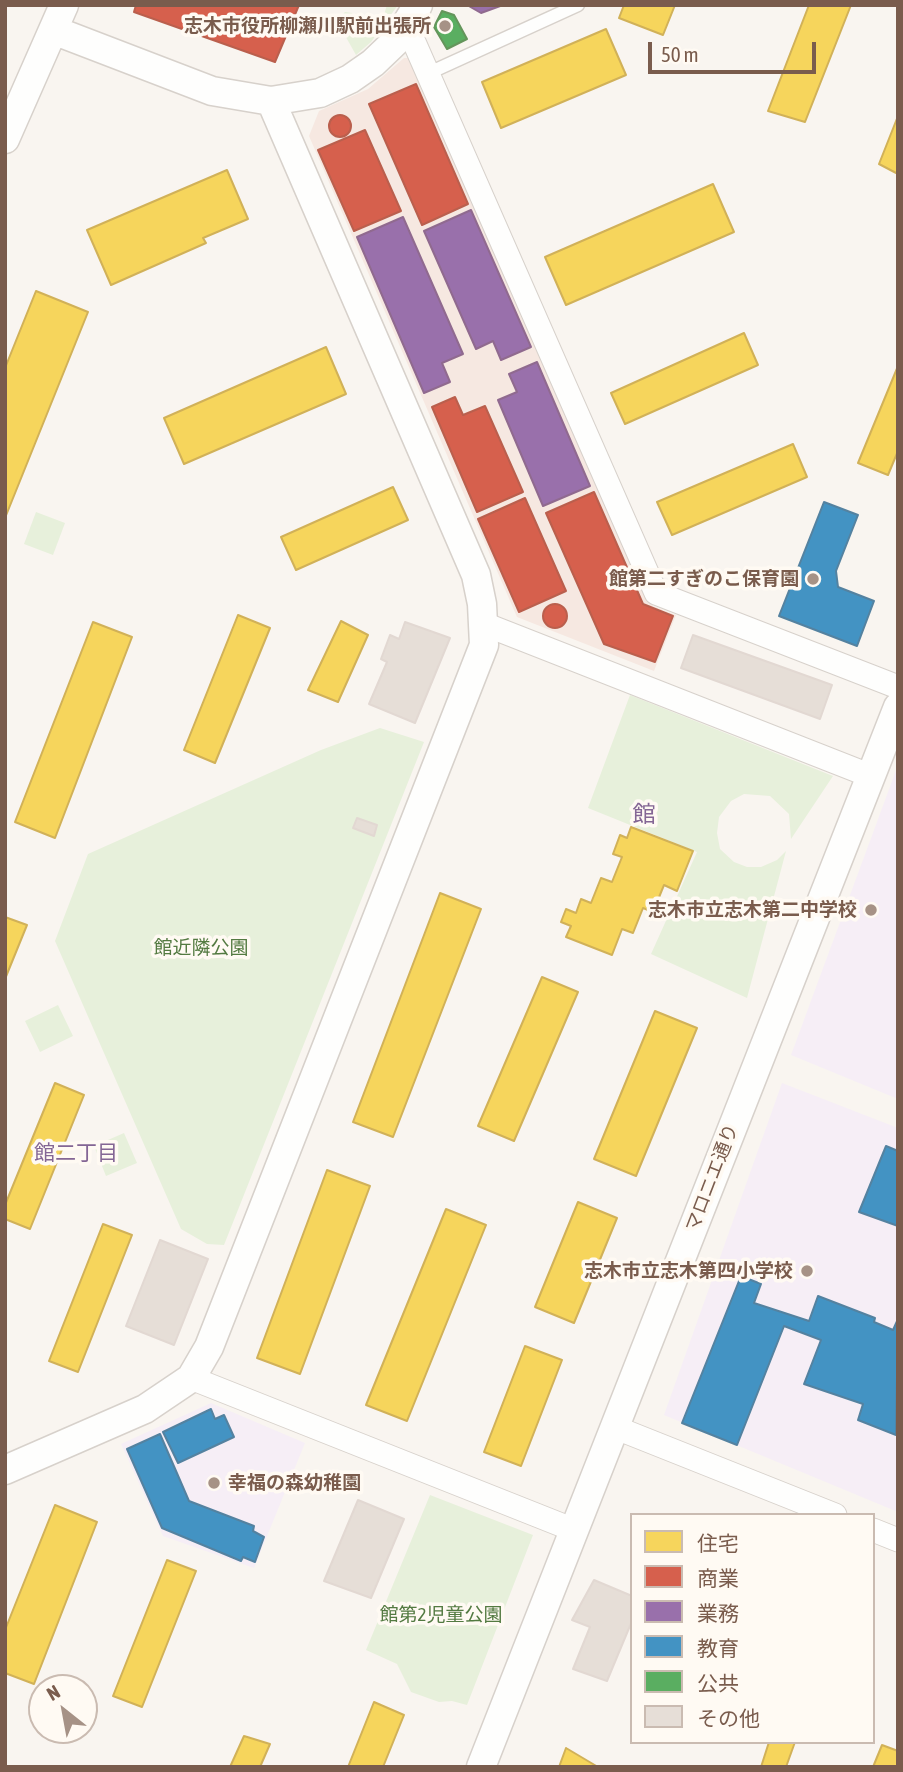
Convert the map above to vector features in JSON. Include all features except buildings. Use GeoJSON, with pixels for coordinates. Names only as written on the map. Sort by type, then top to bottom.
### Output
{"type":"FeatureCollection","features":[{"type":"Feature","properties":{"kind":"street"},"geometry":{"type":"LineString","coordinates":[[413,16],[429,73],[656,593],[898,687]]}},
{"type":"Feature","properties":{"kind":"street"},"geometry":{"type":"LineString","coordinates":[[5,139],[58,18],[212,91],[271,101],[320,93],[350,79],[384,54],[413,16]]}},
{"type":"Feature","properties":{"kind":"street"},"geometry":{"type":"LineString","coordinates":[[5,1470],[145,1409],[191,1378],[209,1347],[481,654],[484,624],[476,575],[271,101]]}},
{"type":"Feature","properties":{"kind":"street"},"geometry":{"type":"LineString","coordinates":[[484,624],[871,776]]}},
{"type":"Feature","properties":{"kind":"street","name":"マロニエ通り"},"geometry":{"type":"LineString","coordinates":[[481,1767],[898,708]]}},
{"type":"Feature","properties":{"kind":"street"},"geometry":{"type":"LineString","coordinates":[[191,1378],[574,1530]]}},
{"type":"Feature","properties":{"kind":"street"},"geometry":{"type":"LineString","coordinates":[[614,1427],[830,1513]]}},
{"type":"Feature","properties":{"kind":"street"},"geometry":{"type":"LineString","coordinates":[[875,1531],[898,1539]]}},
{"type":"Feature","properties":{"kind":"lane"},"geometry":{"type":"LineString","coordinates":[[429,73],[578,5]]}},
{"type":"Feature","properties":{"kind":"shaded area"},"geometry":{"type":"Polygon","coordinates":[[[404,58],[415,58],[653,606],[676,615],[654,671],[517,617],[309,136],[319,111],[368,89],[404,58]]]}},
{"type":"Feature","properties":{"kind":"shaded area","name":"志木市立志木第二中学校"},"geometry":{"type":"Polygon","coordinates":[[[898,765],[898,1099],[791,1055],[898,765]]]}},
{"type":"Feature","properties":{"kind":"shaded area","name":"志木市立志木第四小学校"},"geometry":{"type":"Polygon","coordinates":[[[782,1083],[898,1128],[898,1512],[664,1415],[782,1083]]]}},
{"type":"Feature","properties":{"kind":"shaded area","name":"幸福の森幼稚園"},"geometry":{"type":"Polygon","coordinates":[[[211,1403],[305,1443],[254,1568],[163,1536],[121,1444],[211,1403]]]}},
{"type":"Feature","properties":{"kind":"green space"},"geometry":{"type":"Polygon","coordinates":[[[387,5],[398,5],[371,42],[356,55],[338,23],[339,18],[345,12],[352,13],[361,25],[370,27],[382,21],[387,5]]]}},
{"type":"Feature","properties":{"kind":"green space"},"geometry":{"type":"Polygon","coordinates":[[[36,512],[65,523],[53,555],[24,544],[36,512]]]}},
{"type":"Feature","properties":{"kind":"green space"},"geometry":{"type":"Polygon","coordinates":[[[630,695],[833,776],[791,839],[789,814],[770,796],[744,794],[731,801],[719,817],[717,833],[720,849],[734,862],[747,867],[761,867],[777,860],[786,851],[747,998],[651,954],[697,852],[588,808],[630,695]]]}},
{"type":"Feature","properties":{"kind":"green space","name":"館近隣公園"},"geometry":{"type":"Polygon","coordinates":[[[380,728],[424,742],[224,1245],[207,1244],[181,1229],[55,941],[88,854],[321,750],[380,728]]]}},
{"type":"Feature","properties":{"kind":"green space"},"geometry":{"type":"Polygon","coordinates":[[[58,1005],[73,1036],[40,1052],[25,1021],[58,1005]]]}},
{"type":"Feature","properties":{"kind":"green space"},"geometry":{"type":"Polygon","coordinates":[[[124,1133],[137,1163],[106,1176],[94,1146],[124,1133]]]}},
{"type":"Feature","properties":{"kind":"green space","name":"館第2児童公園"},"geometry":{"type":"Polygon","coordinates":[[[430,1495],[533,1535],[467,1705],[452,1701],[439,1702],[411,1692],[397,1664],[366,1650],[430,1495]]]}},
{"type":"Feature","properties":{"kind":"place","name":"志木市役所柳瀬川駅前出張所"},"geometry":{"type":"Point","coordinates":[445,26]}},
{"type":"Feature","properties":{"kind":"place","name":"館第二すぎのこ保育園"},"geometry":{"type":"Point","coordinates":[813,579]}},
{"type":"Feature","properties":{"kind":"place","name":"志木市立志木第二中学校"},"geometry":{"type":"Point","coordinates":[871,910]}},
{"type":"Feature","properties":{"kind":"place","name":"志木市立志木第四小学校"},"geometry":{"type":"Point","coordinates":[807,1271]}},
{"type":"Feature","properties":{"kind":"place","name":"幸福の森幼稚園"},"geometry":{"type":"Point","coordinates":[214,1483]}},
{"type":"Feature","properties":{"kind":"district","name":"館"},"geometry":{"type":"Point","coordinates":[644,815]}},
{"type":"Feature","properties":{"kind":"district","name":"館二丁目"},"geometry":{"type":"Point","coordinates":[76,1153]}}]}
